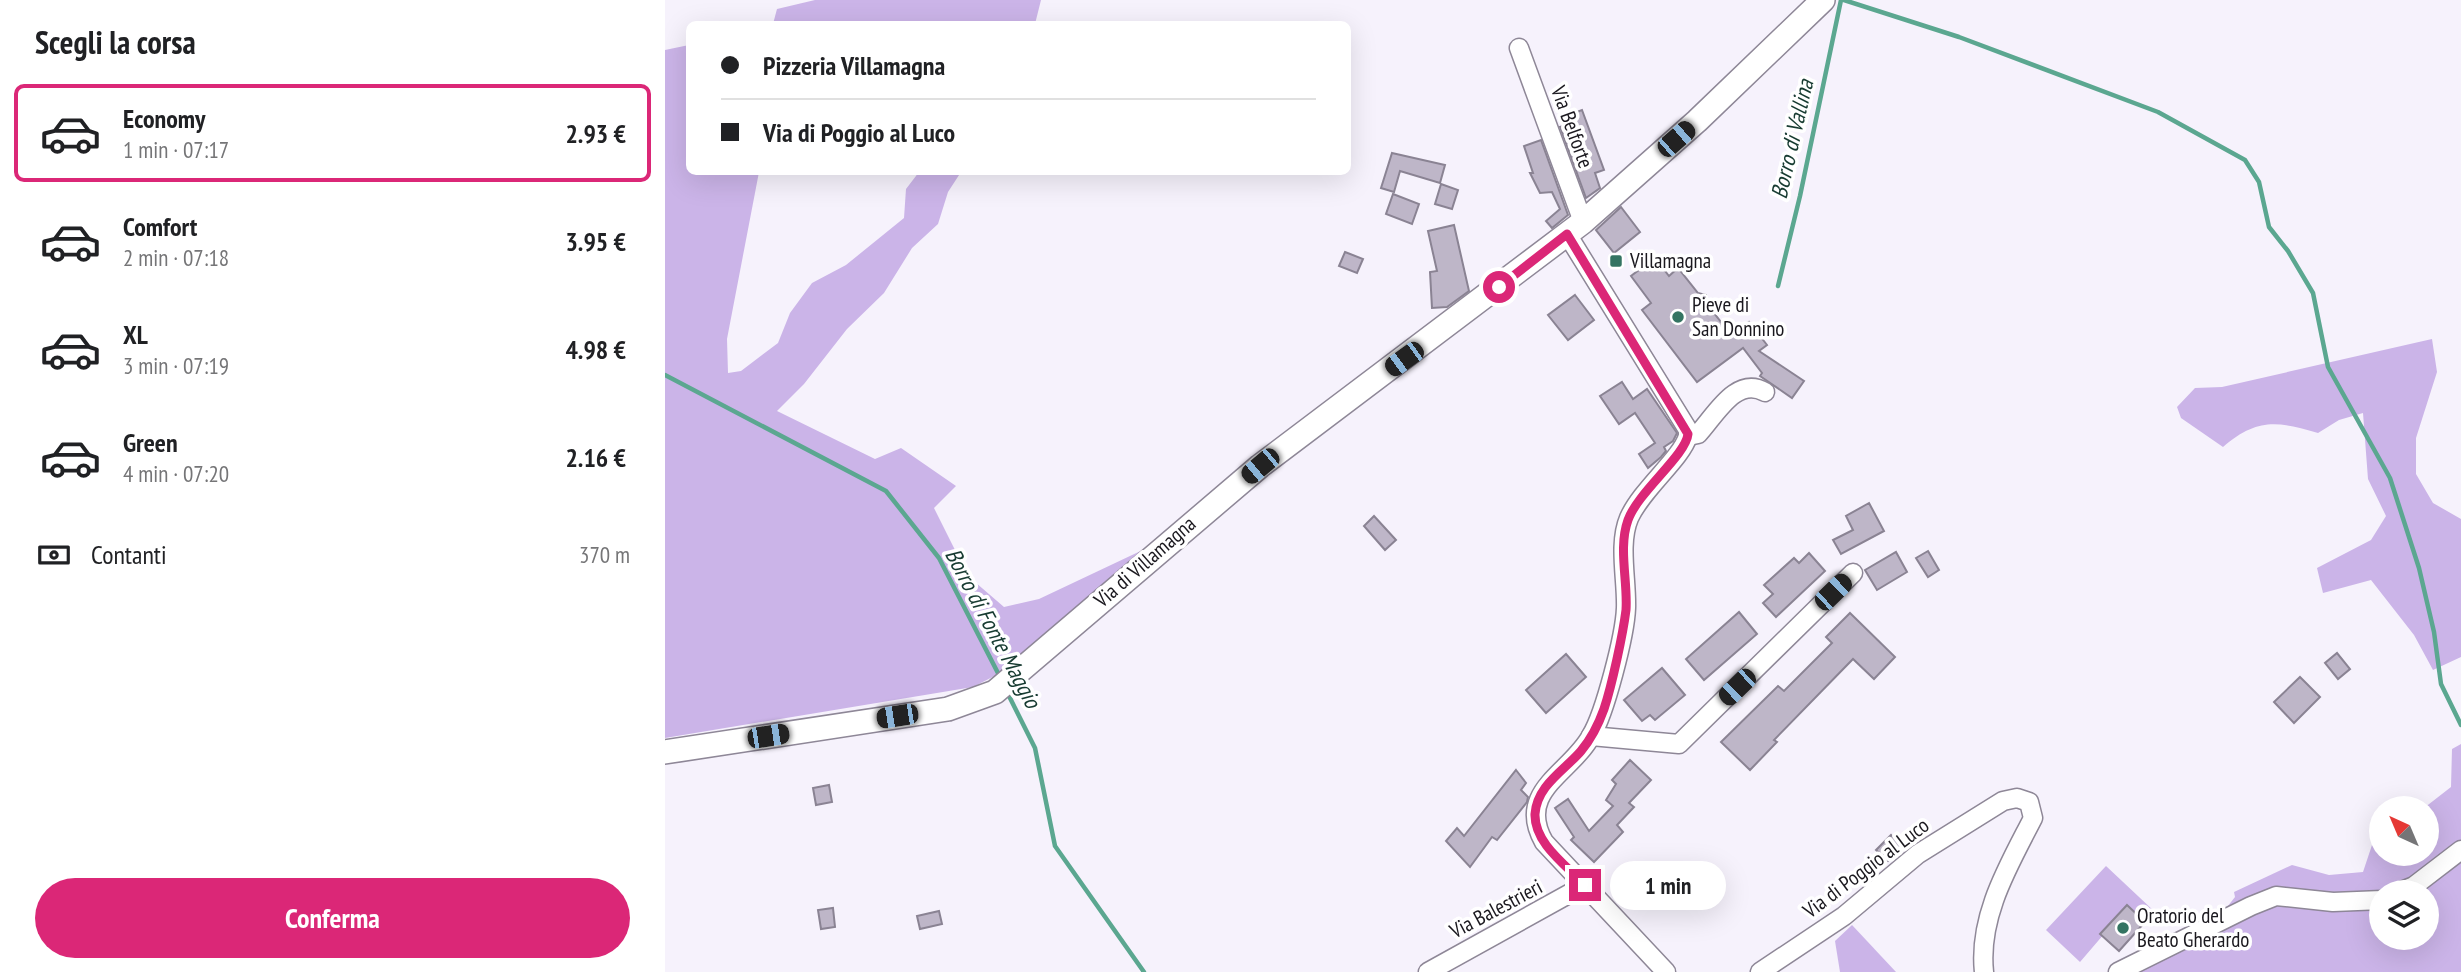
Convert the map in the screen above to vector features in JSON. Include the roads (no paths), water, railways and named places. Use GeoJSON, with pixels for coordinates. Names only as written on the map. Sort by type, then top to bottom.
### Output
{"type":"FeatureCollection","features":[{"type":"Feature","properties":{"kind":"street","name":"Via di Villamagna"},"geometry":{"type":"LineString","coordinates":[[665,752],[948,709],[1003,687],[1137,569],[1260,466],[1575,228],[1697,121],[1823,0]]}},
{"type":"Feature","properties":{"kind":"street","name":"Via Belforte"},"geometry":{"type":"LineString","coordinates":[[1519,48],[1575,228],[1688,430],[1688,436]]}},
{"type":"Feature","properties":{"kind":"street"},"geometry":{"type":"LineString","coordinates":[[1666,972],[1543,842],[1536,828],[1535,812],[1540,795],[1558,771],[1581,752],[1604,708],[1626,611],[1624,541],[1628,519],[1645,491],[1688,436],[1698,434],[1736,391],[1751,387],[1765,392]]}},
{"type":"Feature","properties":{"kind":"street"},"geometry":{"type":"LineString","coordinates":[[1591,736],[1679,744],[1853,573]]}},
{"type":"Feature","properties":{"kind":"street","name":"Via di Poggio al Luco"},"geometry":{"type":"LineString","coordinates":[[1760,972],[1844,916],[1918,854],[2003,801],[2017,798],[2029,802],[2033,818],[1999,884],[1986,933],[1984,972]]}},
{"type":"Feature","properties":{"kind":"street"},"geometry":{"type":"LineString","coordinates":[[2422,880],[2461,850]]}},
{"type":"Feature","properties":{"kind":"street","name":"Via Balestrieri"},"geometry":{"type":"LineString","coordinates":[[1428,972],[1585,885]]}},
{"type":"Feature","properties":{"kind":"street"},"geometry":{"type":"LineString","coordinates":[[2118,972],[2276,896],[2333,902],[2369,901]]}},
{"type":"Feature","properties":{"kind":"waterway","name":"Borro di Vallina"},"geometry":{"type":"LineString","coordinates":[[1778,286],[1800,196],[1841,0]]}},
{"type":"Feature","properties":{"kind":"waterway"},"geometry":{"type":"LineString","coordinates":[[1844,0],[1959,37],[2158,112],[2245,160],[2259,182],[2269,227],[2288,251],[2313,293],[2328,367],[2390,478],[2419,568],[2434,632],[2441,684],[2461,725]]}},
{"type":"Feature","properties":{"kind":"waterway","name":"Borro di Fonte Maggio"},"geometry":{"type":"LineString","coordinates":[[665,375],[886,491],[939,558],[1000,677]]}},
{"type":"Feature","properties":{"kind":"waterway","name":"Borro di Fonte Maggio"},"geometry":{"type":"LineString","coordinates":[[1007,692],[1035,748],[1055,846],[1144,972]]}},
{"type":"Feature","properties":{"kind":"place","name":"Villamagna"},"geometry":{"type":"Point","coordinates":[1616,261]}},
{"type":"Feature","properties":{"kind":"place","name":"Pieve di San Donnino"},"geometry":{"type":"Point","coordinates":[1678,317]}},
{"type":"Feature","properties":{"kind":"place","name":"Oratorio del Beato Gherardo"},"geometry":{"type":"Point","coordinates":[2123,928]}}]}
